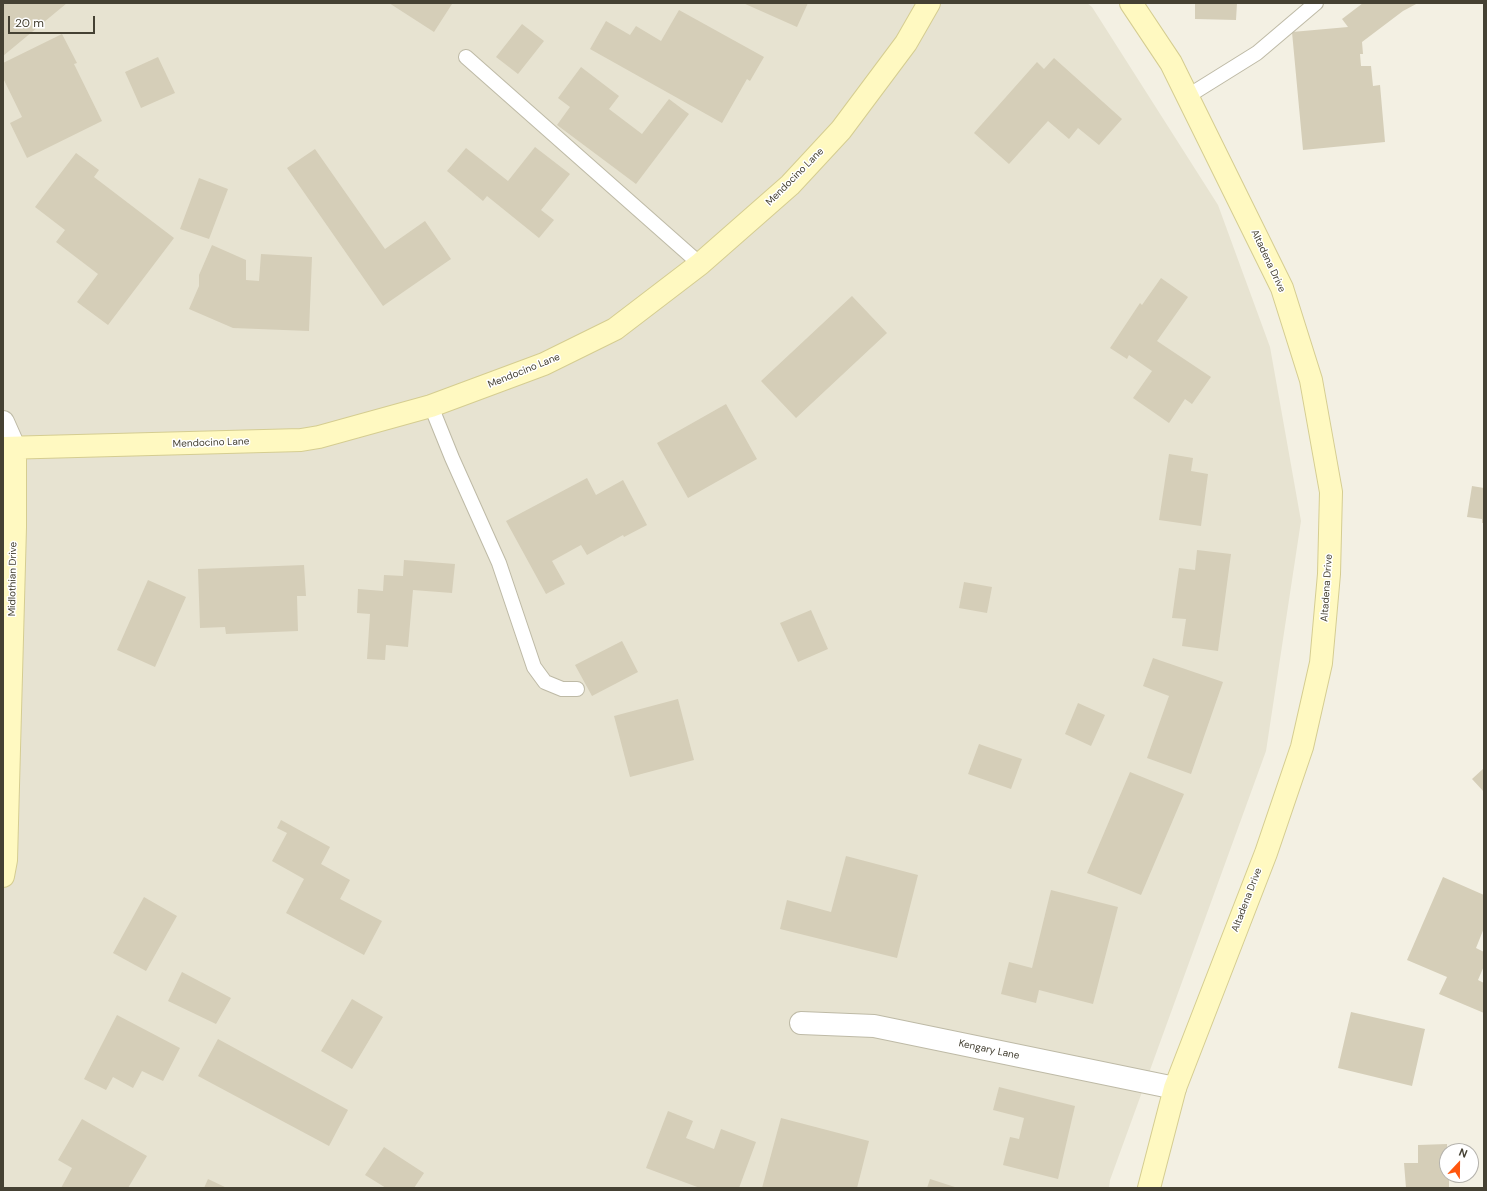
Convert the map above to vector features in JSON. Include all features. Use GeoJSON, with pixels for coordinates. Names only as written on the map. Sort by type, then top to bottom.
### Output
{"type":"FeatureCollection","features":[{"type":"Feature","properties":{"kind":"street","name":"Mendocino Lane"},"geometry":{"type":"LineString","coordinates":[[9,448],[301,440],[319,437],[431,406],[544,364],[616,329],[700,264],[790,185],[840,130],[906,43],[929,3]]}},
{"type":"Feature","properties":{"kind":"street","name":"Altadena Drive"},"geometry":{"type":"LineString","coordinates":[[1130,3],[1171,63],[1282,288],[1311,380],[1330,492],[1330,574],[1321,663],[1302,747],[1266,853],[1175,1088],[1149,1188]]}},
{"type":"Feature","properties":{"kind":"street"},"geometry":{"type":"LineString","coordinates":[[3,422],[9,448]]}},
{"type":"Feature","properties":{"kind":"street","name":"Midlothian Drive"},"geometry":{"type":"LineString","coordinates":[[3,876],[6,860],[15,527],[9,448]]}},
{"type":"Feature","properties":{"kind":"street","name":"Kengary Lane"},"geometry":{"type":"LineString","coordinates":[[800,1023],[874,1026],[1175,1088]]}},
{"type":"Feature","properties":{"kind":"lane"},"geometry":{"type":"LineString","coordinates":[[1188,96],[1257,53],[1316,3]]}},
{"type":"Feature","properties":{"kind":"lane"},"geometry":{"type":"LineString","coordinates":[[466,57],[700,264]]}},
{"type":"Feature","properties":{"kind":"lane"},"geometry":{"type":"LineString","coordinates":[[431,406],[452,458],[499,563],[534,667],[545,682],[562,689],[578,689]]}},
{"type":"Feature","properties":{"kind":"shaded area"},"geometry":{"type":"Polygon","coordinates":[[[3,3],[1087,3],[1092,7],[1218,205],[1270,347],[1301,521],[1266,751],[1110,1180],[1109,1188],[3,1188],[3,3]]]}},
{"type":"Feature","properties":{"kind":"building"},"geometry":{"type":"Polygon","coordinates":[[[3,3],[67,3],[3,56],[3,3]]]}},
{"type":"Feature","properties":{"kind":"building"},"geometry":{"type":"Polygon","coordinates":[[[389,3],[451,3],[452,4],[434,32],[389,3]]]}},
{"type":"Feature","properties":{"kind":"building"},"geometry":{"type":"Polygon","coordinates":[[[743,3],[808,3],[797,27],[743,3]]]}},
{"type":"Feature","properties":{"kind":"building"},"geometry":{"type":"Polygon","coordinates":[[[1195,3],[1237,3],[1236,20],[1195,19],[1195,3]]]}},
{"type":"Feature","properties":{"kind":"building"},"geometry":{"type":"Polygon","coordinates":[[[1363,3],[1418,3],[1403,11],[1362,42],[1363,54],[1360,54],[1361,66],[1371,66],[1373,86],[1380,85],[1385,142],[1303,150],[1292,32],[1348,27],[1342,19],[1363,3]]]}},
{"type":"Feature","properties":{"kind":"building"},"geometry":{"type":"Polygon","coordinates":[[[679,10],[764,57],[750,81],[747,79],[722,123],[590,49],[606,21],[630,35],[636,26],[661,41],[679,10]]]}},
{"type":"Feature","properties":{"kind":"building"},"geometry":{"type":"Polygon","coordinates":[[[522,24],[544,41],[518,74],[496,57],[522,24]]]}},
{"type":"Feature","properties":{"kind":"building"},"geometry":{"type":"Polygon","coordinates":[[[62,34],[77,63],[74,64],[102,121],[27,158],[10,123],[22,117],[3,78],[3,63],[62,34]]]}},
{"type":"Feature","properties":{"kind":"building"},"geometry":{"type":"Polygon","coordinates":[[[158,57],[175,93],[141,108],[125,72],[158,57]]]}},
{"type":"Feature","properties":{"kind":"building"},"geometry":{"type":"Polygon","coordinates":[[[1054,58],[1122,119],[1099,145],[1078,128],[1069,139],[1048,121],[1009,164],[974,133],[1037,62],[1044,69],[1054,58]]]}},
{"type":"Feature","properties":{"kind":"building"},"geometry":{"type":"Polygon","coordinates":[[[581,67],[619,96],[609,109],[642,134],[669,99],[689,114],[636,184],[557,125],[570,107],[558,98],[581,67]]]}},
{"type":"Feature","properties":{"kind":"building"},"geometry":{"type":"Polygon","coordinates":[[[535,147],[570,174],[541,210],[554,220],[539,238],[487,196],[483,201],[447,171],[466,148],[508,181],[535,147]]]}},
{"type":"Feature","properties":{"kind":"building"},"geometry":{"type":"Polygon","coordinates":[[[315,149],[385,249],[425,221],[451,259],[383,306],[287,168],[315,149]]]}},
{"type":"Feature","properties":{"kind":"building"},"geometry":{"type":"Polygon","coordinates":[[[76,153],[99,170],[94,177],[174,238],[108,325],[77,302],[98,274],[56,242],[65,230],[35,207],[76,153]]]}},
{"type":"Feature","properties":{"kind":"building"},"geometry":{"type":"Polygon","coordinates":[[[199,178],[228,189],[209,239],[180,229],[199,178]]]}},
{"type":"Feature","properties":{"kind":"building"},"geometry":{"type":"Polygon","coordinates":[[[212,245],[246,260],[246,280],[259,281],[261,254],[312,257],[309,331],[233,328],[189,309],[199,286],[199,275],[212,245]]]}},
{"type":"Feature","properties":{"kind":"building"},"geometry":{"type":"Polygon","coordinates":[[[1161,278],[1188,297],[1157,341],[1211,377],[1192,404],[1185,399],[1169,423],[1133,398],[1152,371],[1129,355],[1127,359],[1110,348],[1140,303],[1142,305],[1161,278]]]}},
{"type":"Feature","properties":{"kind":"building"},"geometry":{"type":"Polygon","coordinates":[[[852,296],[887,333],[796,418],[761,381],[852,296]]]}},
{"type":"Feature","properties":{"kind":"building"},"geometry":{"type":"Polygon","coordinates":[[[726,404],[757,459],[688,498],[657,443],[726,404]]]}},
{"type":"Feature","properties":{"kind":"building"},"geometry":{"type":"Polygon","coordinates":[[[1169,454],[1193,458],[1191,471],[1208,474],[1201,526],[1159,520],[1169,454]]]}},
{"type":"Feature","properties":{"kind":"building"},"geometry":{"type":"Polygon","coordinates":[[[587,478],[596,495],[623,480],[647,525],[624,537],[623,535],[587,555],[581,545],[552,561],[565,584],[546,594],[506,521],[587,478]]]}},
{"type":"Feature","properties":{"kind":"building"},"geometry":{"type":"Polygon","coordinates":[[[1472,486],[1484,488],[1484,523],[1482,523],[1482,519],[1467,517],[1472,486]]]}},
{"type":"Feature","properties":{"kind":"building"},"geometry":{"type":"Polygon","coordinates":[[[1197,550],[1231,554],[1218,651],[1182,646],[1186,619],[1172,618],[1179,568],[1195,570],[1197,550]]]}},
{"type":"Feature","properties":{"kind":"building"},"geometry":{"type":"Polygon","coordinates":[[[404,560],[455,564],[452,593],[413,590],[408,647],[386,645],[385,660],[367,659],[370,614],[357,613],[358,589],[383,591],[384,575],[403,576],[404,560]]]}},
{"type":"Feature","properties":{"kind":"building"},"geometry":{"type":"Polygon","coordinates":[[[304,565],[306,596],[297,596],[298,631],[226,634],[225,627],[200,628],[198,569],[304,565]]]}},
{"type":"Feature","properties":{"kind":"building"},"geometry":{"type":"Polygon","coordinates":[[[148,580],[186,597],[155,667],[117,650],[148,580]]]}},
{"type":"Feature","properties":{"kind":"building"},"geometry":{"type":"Polygon","coordinates":[[[964,582],[992,587],[987,613],[959,608],[964,582]]]}},
{"type":"Feature","properties":{"kind":"building"},"geometry":{"type":"Polygon","coordinates":[[[811,610],[828,649],[798,662],[780,623],[811,610]]]}},
{"type":"Feature","properties":{"kind":"building"},"geometry":{"type":"Polygon","coordinates":[[[622,641],[638,672],[592,696],[575,665],[622,641]]]}},
{"type":"Feature","properties":{"kind":"building"},"geometry":{"type":"Polygon","coordinates":[[[1153,658],[1223,682],[1191,774],[1147,758],[1169,696],[1143,686],[1153,658]]]}},
{"type":"Feature","properties":{"kind":"building"},"geometry":{"type":"Polygon","coordinates":[[[678,699],[694,760],[630,777],[614,716],[678,699]]]}},
{"type":"Feature","properties":{"kind":"building"},"geometry":{"type":"Polygon","coordinates":[[[1078,703],[1105,715],[1091,746],[1065,734],[1078,703]]]}},
{"type":"Feature","properties":{"kind":"building"},"geometry":{"type":"Polygon","coordinates":[[[979,744],[1022,759],[1011,789],[968,774],[979,744]]]}},
{"type":"Feature","properties":{"kind":"building"},"geometry":{"type":"Polygon","coordinates":[[[1484,768],[1484,792],[1472,779],[1484,768]]]}},
{"type":"Feature","properties":{"kind":"building"},"geometry":{"type":"Polygon","coordinates":[[[1130,772],[1184,794],[1141,895],[1087,873],[1130,772]]]}},
{"type":"Feature","properties":{"kind":"building"},"geometry":{"type":"Polygon","coordinates":[[[281,820],[330,847],[321,864],[350,880],[340,899],[382,921],[364,955],[286,913],[304,879],[272,861],[287,833],[277,828],[281,820]]]}},
{"type":"Feature","properties":{"kind":"building"},"geometry":{"type":"Polygon","coordinates":[[[846,856],[918,875],[897,958],[780,929],[787,900],[831,912],[846,856]]]}},
{"type":"Feature","properties":{"kind":"building"},"geometry":{"type":"Polygon","coordinates":[[[1443,877],[1484,895],[1484,928],[1476,948],[1484,952],[1484,966],[1478,980],[1484,983],[1484,1013],[1439,994],[1447,977],[1407,960],[1443,877]]]}},
{"type":"Feature","properties":{"kind":"building"},"geometry":{"type":"Polygon","coordinates":[[[1051,890],[1118,907],[1093,1004],[1039,990],[1036,1003],[1001,994],[1009,962],[1032,968],[1051,890]]]}},
{"type":"Feature","properties":{"kind":"building"},"geometry":{"type":"Polygon","coordinates":[[[144,897],[177,916],[146,971],[113,953],[144,897]]]}},
{"type":"Feature","properties":{"kind":"building"},"geometry":{"type":"Polygon","coordinates":[[[182,972],[231,998],[216,1024],[168,1001],[182,972]]]}},
{"type":"Feature","properties":{"kind":"building"},"geometry":{"type":"Polygon","coordinates":[[[352,999],[383,1017],[352,1069],[321,1051],[352,999]]]}},
{"type":"Feature","properties":{"kind":"building"},"geometry":{"type":"Polygon","coordinates":[[[1351,1012],[1425,1029],[1412,1086],[1338,1068],[1351,1012]]]}},
{"type":"Feature","properties":{"kind":"building"},"geometry":{"type":"Polygon","coordinates":[[[117,1015],[180,1048],[163,1081],[142,1071],[133,1088],[113,1077],[106,1090],[84,1079],[117,1015]]]}},
{"type":"Feature","properties":{"kind":"building"},"geometry":{"type":"Polygon","coordinates":[[[218,1039],[348,1110],[329,1146],[198,1076],[218,1039]]]}},
{"type":"Feature","properties":{"kind":"building"},"geometry":{"type":"Polygon","coordinates":[[[999,1087],[1075,1106],[1058,1179],[1003,1165],[1010,1137],[1019,1139],[1024,1118],[993,1110],[999,1087]]]}},
{"type":"Feature","properties":{"kind":"building"},"geometry":{"type":"Polygon","coordinates":[[[668,1111],[693,1121],[686,1138],[714,1149],[721,1129],[756,1142],[739,1188],[700,1188],[646,1168],[668,1111]]]}},
{"type":"Feature","properties":{"kind":"building"},"geometry":{"type":"Polygon","coordinates":[[[781,1118],[869,1141],[857,1188],[762,1188],[781,1118]]]}},
{"type":"Feature","properties":{"kind":"building"},"geometry":{"type":"Polygon","coordinates":[[[82,1119],[147,1156],[128,1188],[61,1188],[72,1168],[58,1160],[82,1119]]]}},
{"type":"Feature","properties":{"kind":"building"},"geometry":{"type":"Polygon","coordinates":[[[1439,1144],[1439,1183],[1449,1183],[1449,1187],[1406,1188],[1404,1163],[1418,1163],[1418,1145],[1439,1144]]]}},
{"type":"Feature","properties":{"kind":"building"},"geometry":{"type":"Polygon","coordinates":[[[384,1147],[424,1173],[414,1188],[386,1188],[365,1175],[384,1147]]]}},
{"type":"Feature","properties":{"kind":"building"},"geometry":{"type":"Polygon","coordinates":[[[208,1179],[227,1188],[204,1188],[208,1179]]]}},
{"type":"Feature","properties":{"kind":"building"},"geometry":{"type":"Polygon","coordinates":[[[930,1179],[958,1188],[927,1188],[930,1179]]]}}]}
